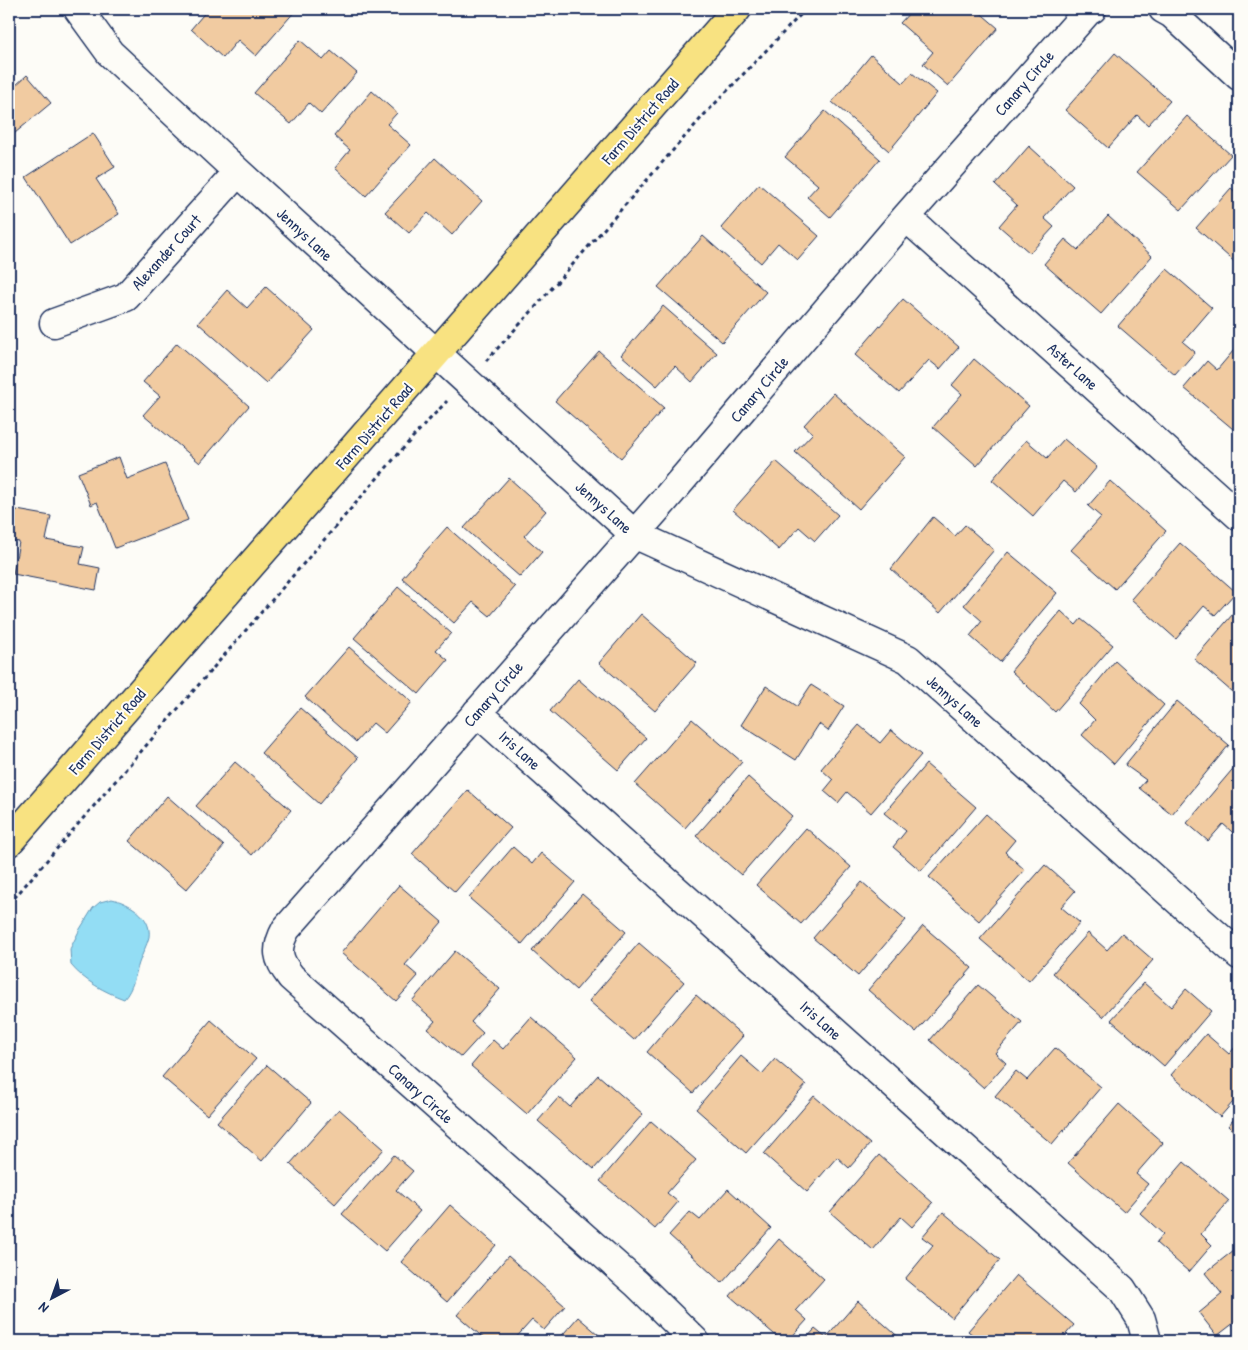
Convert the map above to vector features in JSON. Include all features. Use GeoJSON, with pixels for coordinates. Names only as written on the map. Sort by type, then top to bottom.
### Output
{"type":"FeatureCollection","features":[{"type":"Feature","properties":{"kind":"main road","name":"Farm District Road"},"geometry":{"type":"LineString","coordinates":[[9,842],[737,9]]}},
{"type":"Feature","properties":{"kind":"street","name":"Jennys Lane"},"geometry":{"type":"LineString","coordinates":[[78,9],[110,53],[634,534],[908,659],[1239,955]]}},
{"type":"Feature","properties":{"kind":"street","name":"Canary Circle"},"geometry":{"type":"LineString","coordinates":[[696,1341],[637,1284],[291,977],[282,966],[278,953],[280,940],[286,929],[634,534],[906,217],[1088,11],[1092,9]]}},
{"type":"Feature","properties":{"kind":"street"},"geometry":{"type":"LineString","coordinates":[[1163,9],[1172,14],[1239,76]]}},
{"type":"Feature","properties":{"kind":"street","name":"Alexander Court"},"geometry":{"type":"LineString","coordinates":[[54,323],[126,297],[238,172]]}},
{"type":"Feature","properties":{"kind":"street","name":"Aster Lane"},"geometry":{"type":"LineString","coordinates":[[906,217],[1239,516]]}},
{"type":"Feature","properties":{"kind":"street","name":"Iris Lane"},"geometry":{"type":"LineString","coordinates":[[478,712],[1122,1289],[1141,1319],[1147,1341]]}},
{"type":"Feature","properties":{"kind":"path"},"geometry":{"type":"LineString","coordinates":[[9,904],[413,437],[467,382],[531,312],[704,115],[806,9]]}},
{"type":"Feature","properties":{"kind":"water"},"geometry":{"type":"Polygon","coordinates":[[[112,899],[132,907],[138,912],[147,923],[149,930],[149,937],[130,991],[124,999],[95,985],[71,965],[70,949],[93,908],[100,902],[112,899]]]}},
{"type":"Feature","properties":{"kind":"building"},"geometry":{"type":"Polygon","coordinates":[[[208,9],[296,10],[256,56],[238,40],[223,58],[191,29],[208,9]]]}},
{"type":"Feature","properties":{"kind":"building"},"geometry":{"type":"Polygon","coordinates":[[[913,9],[976,9],[998,28],[948,86],[923,64],[933,52],[900,23],[913,9]]]}},
{"type":"Feature","properties":{"kind":"building"},"geometry":{"type":"Polygon","coordinates":[[[300,40],[323,60],[331,51],[357,73],[321,114],[309,103],[291,124],[254,93],[300,40]]]}},
{"type":"Feature","properties":{"kind":"building"},"geometry":{"type":"Polygon","coordinates":[[[1115,53],[1170,101],[1148,125],[1137,115],[1108,148],[1065,110],[1115,53]]]}},
{"type":"Feature","properties":{"kind":"building"},"geometry":{"type":"Polygon","coordinates":[[[871,55],[903,83],[912,73],[937,93],[889,151],[832,102],[871,55]]]}},
{"type":"Feature","properties":{"kind":"building"},"geometry":{"type":"Polygon","coordinates":[[[27,75],[51,103],[9,138],[9,79],[15,86],[27,75]]]}},
{"type":"Feature","properties":{"kind":"building"},"geometry":{"type":"Polygon","coordinates":[[[372,91],[397,113],[387,124],[411,145],[366,196],[335,168],[350,150],[334,136],[372,91]]]}},
{"type":"Feature","properties":{"kind":"building"},"geometry":{"type":"Polygon","coordinates":[[[825,111],[880,159],[830,217],[807,197],[818,185],[785,157],[825,111]]]}},
{"type":"Feature","properties":{"kind":"building"},"geometry":{"type":"Polygon","coordinates":[[[1187,116],[1231,155],[1181,210],[1137,172],[1187,116]]]}},
{"type":"Feature","properties":{"kind":"building"},"geometry":{"type":"Polygon","coordinates":[[[93,133],[115,167],[96,179],[119,214],[70,245],[26,177],[93,133]]]}},
{"type":"Feature","properties":{"kind":"building"},"geometry":{"type":"Polygon","coordinates":[[[1029,146],[1073,186],[1044,218],[1054,227],[1030,253],[999,226],[1017,205],[995,185],[1029,146]]]}},
{"type":"Feature","properties":{"kind":"building"},"geometry":{"type":"Polygon","coordinates":[[[435,158],[482,201],[452,235],[428,213],[409,233],[385,212],[435,158]]]}},
{"type":"Feature","properties":{"kind":"building"},"geometry":{"type":"Polygon","coordinates":[[[759,184],[819,236],[798,260],[778,243],[761,263],[721,228],[759,184]]]}},
{"type":"Feature","properties":{"kind":"building"},"geometry":{"type":"Polygon","coordinates":[[[1231,188],[1239,195],[1238,265],[1196,228],[1231,188]]]}},
{"type":"Feature","properties":{"kind":"building"},"geometry":{"type":"Polygon","coordinates":[[[1108,216],[1152,256],[1101,314],[1044,264],[1065,239],[1078,250],[1108,216]]]}},
{"type":"Feature","properties":{"kind":"building"},"geometry":{"type":"Polygon","coordinates":[[[703,236],[766,292],[722,342],[658,287],[703,236]]]}},
{"type":"Feature","properties":{"kind":"building"},"geometry":{"type":"Polygon","coordinates":[[[1167,269],[1212,308],[1183,342],[1195,352],[1175,375],[1118,326],[1167,269]]]}},
{"type":"Feature","properties":{"kind":"building"},"geometry":{"type":"Polygon","coordinates":[[[266,287],[314,330],[266,383],[198,323],[227,290],[247,308],[266,287]]]}},
{"type":"Feature","properties":{"kind":"building"},"geometry":{"type":"Polygon","coordinates":[[[903,299],[959,347],[940,369],[929,360],[899,393],[855,355],[903,299]]]}},
{"type":"Feature","properties":{"kind":"building"},"geometry":{"type":"Polygon","coordinates":[[[663,306],[717,353],[692,382],[675,366],[657,386],[621,355],[663,306]]]}},
{"type":"Feature","properties":{"kind":"building"},"geometry":{"type":"Polygon","coordinates":[[[177,343],[249,406],[200,463],[143,415],[160,396],[143,382],[177,343]]]}},
{"type":"Feature","properties":{"kind":"building"},"geometry":{"type":"Polygon","coordinates":[[[1239,344],[1239,434],[1184,388],[1207,361],[1217,370],[1239,344]]]}},
{"type":"Feature","properties":{"kind":"building"},"geometry":{"type":"Polygon","coordinates":[[[599,351],[664,408],[621,458],[555,401],[599,351]]]}},
{"type":"Feature","properties":{"kind":"building"},"geometry":{"type":"Polygon","coordinates":[[[974,359],[1029,406],[977,466],[933,427],[962,394],[952,385],[974,359]]]}},
{"type":"Feature","properties":{"kind":"building"},"geometry":{"type":"Polygon","coordinates":[[[833,393],[905,457],[859,509],[795,452],[813,433],[804,425],[833,393]]]}},
{"type":"Feature","properties":{"kind":"building"},"geometry":{"type":"Polygon","coordinates":[[[1064,439],[1097,467],[1076,492],[1063,481],[1033,516],[992,480],[1026,440],[1047,458],[1064,439]]]}},
{"type":"Feature","properties":{"kind":"building"},"geometry":{"type":"Polygon","coordinates":[[[119,457],[127,479],[165,464],[188,520],[115,548],[97,502],[91,505],[78,473],[119,457]]]}},
{"type":"Feature","properties":{"kind":"building"},"geometry":{"type":"Polygon","coordinates":[[[776,461],[838,515],[815,541],[799,527],[779,550],[733,510],[776,461]]]}},
{"type":"Feature","properties":{"kind":"building"},"geometry":{"type":"Polygon","coordinates":[[[509,478],[546,511],[524,536],[542,552],[520,577],[464,528],[509,478]]]}},
{"type":"Feature","properties":{"kind":"building"},"geometry":{"type":"Polygon","coordinates":[[[1110,481],[1166,531],[1115,589],[1071,550],[1101,517],[1088,506],[1110,481]]]}},
{"type":"Feature","properties":{"kind":"building"},"geometry":{"type":"Polygon","coordinates":[[[11,509],[51,516],[46,540],[84,547],[80,564],[100,568],[96,590],[13,574],[19,542],[9,540],[11,509]]]}},
{"type":"Feature","properties":{"kind":"building"},"geometry":{"type":"Polygon","coordinates":[[[933,517],[955,536],[965,525],[994,550],[940,613],[891,569],[933,517]]]}},
{"type":"Feature","properties":{"kind":"building"},"geometry":{"type":"Polygon","coordinates":[[[447,527],[515,587],[490,616],[473,602],[454,623],[402,578],[447,527]]]}},
{"type":"Feature","properties":{"kind":"building"},"geometry":{"type":"Polygon","coordinates":[[[1180,543],[1236,592],[1215,615],[1204,606],[1176,639],[1131,599],[1180,543]]]}},
{"type":"Feature","properties":{"kind":"building"},"geometry":{"type":"Polygon","coordinates":[[[1008,552],[1057,593],[1000,662],[970,636],[982,621],[964,605],[1008,552]]]}},
{"type":"Feature","properties":{"kind":"building"},"geometry":{"type":"Polygon","coordinates":[[[398,587],[451,633],[436,650],[448,660],[419,694],[354,638],[398,587]]]}},
{"type":"Feature","properties":{"kind":"building"},"geometry":{"type":"Polygon","coordinates":[[[1239,607],[1239,698],[1194,659],[1239,607]]]}},
{"type":"Feature","properties":{"kind":"building"},"geometry":{"type":"Polygon","coordinates":[[[1061,611],[1076,625],[1081,619],[1113,645],[1055,712],[1011,671],[1061,611]]]}},
{"type":"Feature","properties":{"kind":"building"},"geometry":{"type":"Polygon","coordinates":[[[641,614],[697,663],[655,711],[599,663],[641,614]]]}},
{"type":"Feature","properties":{"kind":"building"},"geometry":{"type":"Polygon","coordinates":[[[349,647],[412,702],[385,733],[373,723],[356,742],[305,697],[349,647]]]}},
{"type":"Feature","properties":{"kind":"building"},"geometry":{"type":"Polygon","coordinates":[[[1115,661],[1164,705],[1114,764],[1082,735],[1095,720],[1079,704],[1115,661]]]}},
{"type":"Feature","properties":{"kind":"building"},"geometry":{"type":"Polygon","coordinates":[[[578,679],[646,738],[618,770],[550,711],[578,679]]]}},
{"type":"Feature","properties":{"kind":"building"},"geometry":{"type":"Polygon","coordinates":[[[811,685],[844,706],[828,731],[819,724],[796,760],[741,725],[766,686],[797,706],[811,685]]]}},
{"type":"Feature","properties":{"kind":"building"},"geometry":{"type":"Polygon","coordinates":[[[1177,701],[1229,745],[1172,814],[1139,788],[1146,780],[1125,765],[1177,701]]]}},
{"type":"Feature","properties":{"kind":"building"},"geometry":{"type":"Polygon","coordinates":[[[300,708],[358,758],[319,804],[261,753],[300,708]]]}},
{"type":"Feature","properties":{"kind":"building"},"geometry":{"type":"Polygon","coordinates":[[[692,719],[742,762],[685,828],[635,784],[692,719]]]}},
{"type":"Feature","properties":{"kind":"building"},"geometry":{"type":"Polygon","coordinates":[[[859,725],[880,743],[891,730],[921,755],[871,813],[847,792],[838,803],[824,791],[833,780],[821,769],[859,725]]]}},
{"type":"Feature","properties":{"kind":"building"},"geometry":{"type":"Polygon","coordinates":[[[235,762],[291,810],[252,855],[196,806],[235,762]]]}},
{"type":"Feature","properties":{"kind":"building"},"geometry":{"type":"Polygon","coordinates":[[[926,764],[976,807],[921,871],[893,847],[906,831],[884,813],[926,764]]]}},
{"type":"Feature","properties":{"kind":"building"},"geometry":{"type":"Polygon","coordinates":[[[1237,764],[1239,766],[1239,838],[1223,824],[1208,841],[1187,823],[1237,764]]]}},
{"type":"Feature","properties":{"kind":"building"},"geometry":{"type":"Polygon","coordinates":[[[748,777],[792,816],[741,875],[696,836],[748,777]]]}},
{"type":"Feature","properties":{"kind":"building"},"geometry":{"type":"Polygon","coordinates":[[[468,790],[511,828],[455,892],[412,854],[468,790]]]}},
{"type":"Feature","properties":{"kind":"building"},"geometry":{"type":"Polygon","coordinates":[[[167,796],[224,846],[186,890],[129,841],[167,796]]]}},
{"type":"Feature","properties":{"kind":"building"},"geometry":{"type":"Polygon","coordinates":[[[986,814],[1015,840],[1005,852],[1025,870],[979,921],[929,877],[986,814]]]}},
{"type":"Feature","properties":{"kind":"building"},"geometry":{"type":"Polygon","coordinates":[[[806,828],[851,867],[801,924],[756,885],[806,828]]]}},
{"type":"Feature","properties":{"kind":"building"},"geometry":{"type":"Polygon","coordinates":[[[513,847],[532,864],[541,853],[575,882],[522,944],[469,898],[513,847]]]}},
{"type":"Feature","properties":{"kind":"building"},"geometry":{"type":"Polygon","coordinates":[[[1045,865],[1075,891],[1061,907],[1080,923],[1029,981],[980,939],[1045,865]]]}},
{"type":"Feature","properties":{"kind":"building"},"geometry":{"type":"Polygon","coordinates":[[[862,882],[906,920],[858,976],[813,938],[862,882]]]}},
{"type":"Feature","properties":{"kind":"building"},"geometry":{"type":"Polygon","coordinates":[[[399,885],[442,922],[405,965],[418,976],[396,1001],[341,953],[399,885]]]}},
{"type":"Feature","properties":{"kind":"building"},"geometry":{"type":"Polygon","coordinates":[[[582,894],[626,932],[576,990],[532,951],[582,894]]]}},
{"type":"Feature","properties":{"kind":"building"},"geometry":{"type":"Polygon","coordinates":[[[923,926],[972,968],[916,1032],[868,990],[923,926]]]}},
{"type":"Feature","properties":{"kind":"building"},"geometry":{"type":"Polygon","coordinates":[[[1088,933],[1107,950],[1122,933],[1153,960],[1103,1017],[1053,973],[1088,933]]]}},
{"type":"Feature","properties":{"kind":"building"},"geometry":{"type":"Polygon","coordinates":[[[639,943],[684,982],[634,1040],[589,1001],[639,943]]]}},
{"type":"Feature","properties":{"kind":"building"},"geometry":{"type":"Polygon","coordinates":[[[455,951],[500,989],[471,1022],[483,1033],[461,1057],[428,1029],[435,1021],[412,1001],[455,951]]]}},
{"type":"Feature","properties":{"kind":"building"},"geometry":{"type":"Polygon","coordinates":[[[1144,983],[1171,1007],[1186,989],[1211,1011],[1164,1066],[1111,1020],[1144,983]]]}},
{"type":"Feature","properties":{"kind":"building"},"geometry":{"type":"Polygon","coordinates":[[[978,985],[1022,1022],[995,1053],[1006,1063],[984,1088],[930,1040],[978,985]]]}},
{"type":"Feature","properties":{"kind":"building"},"geometry":{"type":"Polygon","coordinates":[[[696,995],[743,1036],[693,1093],[647,1052],[696,995]]]}},
{"type":"Feature","properties":{"kind":"building"},"geometry":{"type":"Polygon","coordinates":[[[531,1017],[577,1057],[527,1114],[471,1066],[493,1040],[503,1049],[531,1017]]]}},
{"type":"Feature","properties":{"kind":"building"},"geometry":{"type":"Polygon","coordinates":[[[211,1020],[256,1059],[207,1115],[162,1077],[211,1020]]]}},
{"type":"Feature","properties":{"kind":"building"},"geometry":{"type":"Polygon","coordinates":[[[1206,1034],[1229,1054],[1239,1043],[1239,1095],[1220,1117],[1171,1075],[1206,1034]]]}},
{"type":"Feature","properties":{"kind":"building"},"geometry":{"type":"Polygon","coordinates":[[[1055,1048],[1101,1087],[1052,1144],[995,1096],[1016,1071],[1027,1080],[1055,1048]]]}},
{"type":"Feature","properties":{"kind":"building"},"geometry":{"type":"Polygon","coordinates":[[[741,1056],[762,1074],[775,1059],[806,1085],[746,1153],[696,1109],[741,1056]]]}},
{"type":"Feature","properties":{"kind":"building"},"geometry":{"type":"Polygon","coordinates":[[[267,1065],[311,1103],[262,1161],[217,1122],[267,1065]]]}},
{"type":"Feature","properties":{"kind":"building"},"geometry":{"type":"Polygon","coordinates":[[[598,1075],[643,1114],[594,1169],[538,1121],[559,1097],[570,1107],[598,1075]]]}},
{"type":"Feature","properties":{"kind":"building"},"geometry":{"type":"Polygon","coordinates":[[[814,1096],[870,1144],[849,1168],[837,1157],[807,1192],[764,1154],[814,1096]]]}},
{"type":"Feature","properties":{"kind":"building"},"geometry":{"type":"Polygon","coordinates":[[[1119,1104],[1163,1143],[1136,1174],[1148,1184],[1124,1212],[1068,1163],[1119,1104]]]}},
{"type":"Feature","properties":{"kind":"building"},"geometry":{"type":"Polygon","coordinates":[[[339,1109],[384,1149],[335,1204],[290,1164],[339,1109]]]}},
{"type":"Feature","properties":{"kind":"building"},"geometry":{"type":"Polygon","coordinates":[[[1239,1113],[1239,1136],[1228,1126],[1239,1113]]]}},
{"type":"Feature","properties":{"kind":"building"},"geometry":{"type":"Polygon","coordinates":[[[651,1121],[696,1160],[667,1193],[678,1202],[655,1229],[600,1181],[651,1121]]]}},
{"type":"Feature","properties":{"kind":"building"},"geometry":{"type":"Polygon","coordinates":[[[394,1155],[413,1171],[396,1190],[420,1211],[385,1251],[342,1214],[394,1155]]]}},
{"type":"Feature","properties":{"kind":"building"},"geometry":{"type":"Polygon","coordinates":[[[879,1155],[933,1203],[912,1227],[901,1217],[873,1250],[830,1212],[879,1155]]]}},
{"type":"Feature","properties":{"kind":"building"},"geometry":{"type":"Polygon","coordinates":[[[1184,1162],[1229,1201],[1201,1234],[1212,1245],[1189,1272],[1156,1243],[1163,1234],[1140,1213],[1184,1162]]]}},
{"type":"Feature","properties":{"kind":"building"},"geometry":{"type":"Polygon","coordinates":[[[728,1189],[771,1228],[722,1283],[669,1235],[690,1212],[700,1220],[728,1189]]]}},
{"type":"Feature","properties":{"kind":"building"},"geometry":{"type":"Polygon","coordinates":[[[450,1205],[496,1245],[447,1302],[401,1262],[450,1205]]]}},
{"type":"Feature","properties":{"kind":"building"},"geometry":{"type":"Polygon","coordinates":[[[943,1212],[1000,1260],[952,1318],[905,1279],[933,1245],[922,1237],[943,1212]]]}},
{"type":"Feature","properties":{"kind":"building"},"geometry":{"type":"Polygon","coordinates":[[[779,1239],[824,1279],[796,1310],[807,1320],[788,1341],[782,1341],[730,1296],[779,1239]]]}},
{"type":"Feature","properties":{"kind":"building"},"geometry":{"type":"Polygon","coordinates":[[[1239,1246],[1239,1319],[1217,1336],[1199,1313],[1222,1294],[1205,1273],[1239,1246]]]}},
{"type":"Feature","properties":{"kind":"building"},"geometry":{"type":"Polygon","coordinates":[[[508,1256],[565,1306],[544,1330],[532,1320],[513,1341],[487,1341],[457,1315],[508,1256]]]}},
{"type":"Feature","properties":{"kind":"building"},"geometry":{"type":"Polygon","coordinates":[[[1016,1275],[1074,1325],[1060,1341],[1048,1341],[1043,1337],[1039,1341],[980,1341],[968,1331],[1016,1275]]]}},
{"type":"Feature","properties":{"kind":"building"},"geometry":{"type":"Polygon","coordinates":[[[858,1301],[903,1341],[804,1341],[815,1329],[826,1338],[858,1301]]]}},
{"type":"Feature","properties":{"kind":"building"},"geometry":{"type":"Polygon","coordinates":[[[578,1317],[606,1341],[557,1341],[578,1317]]]}}]}
